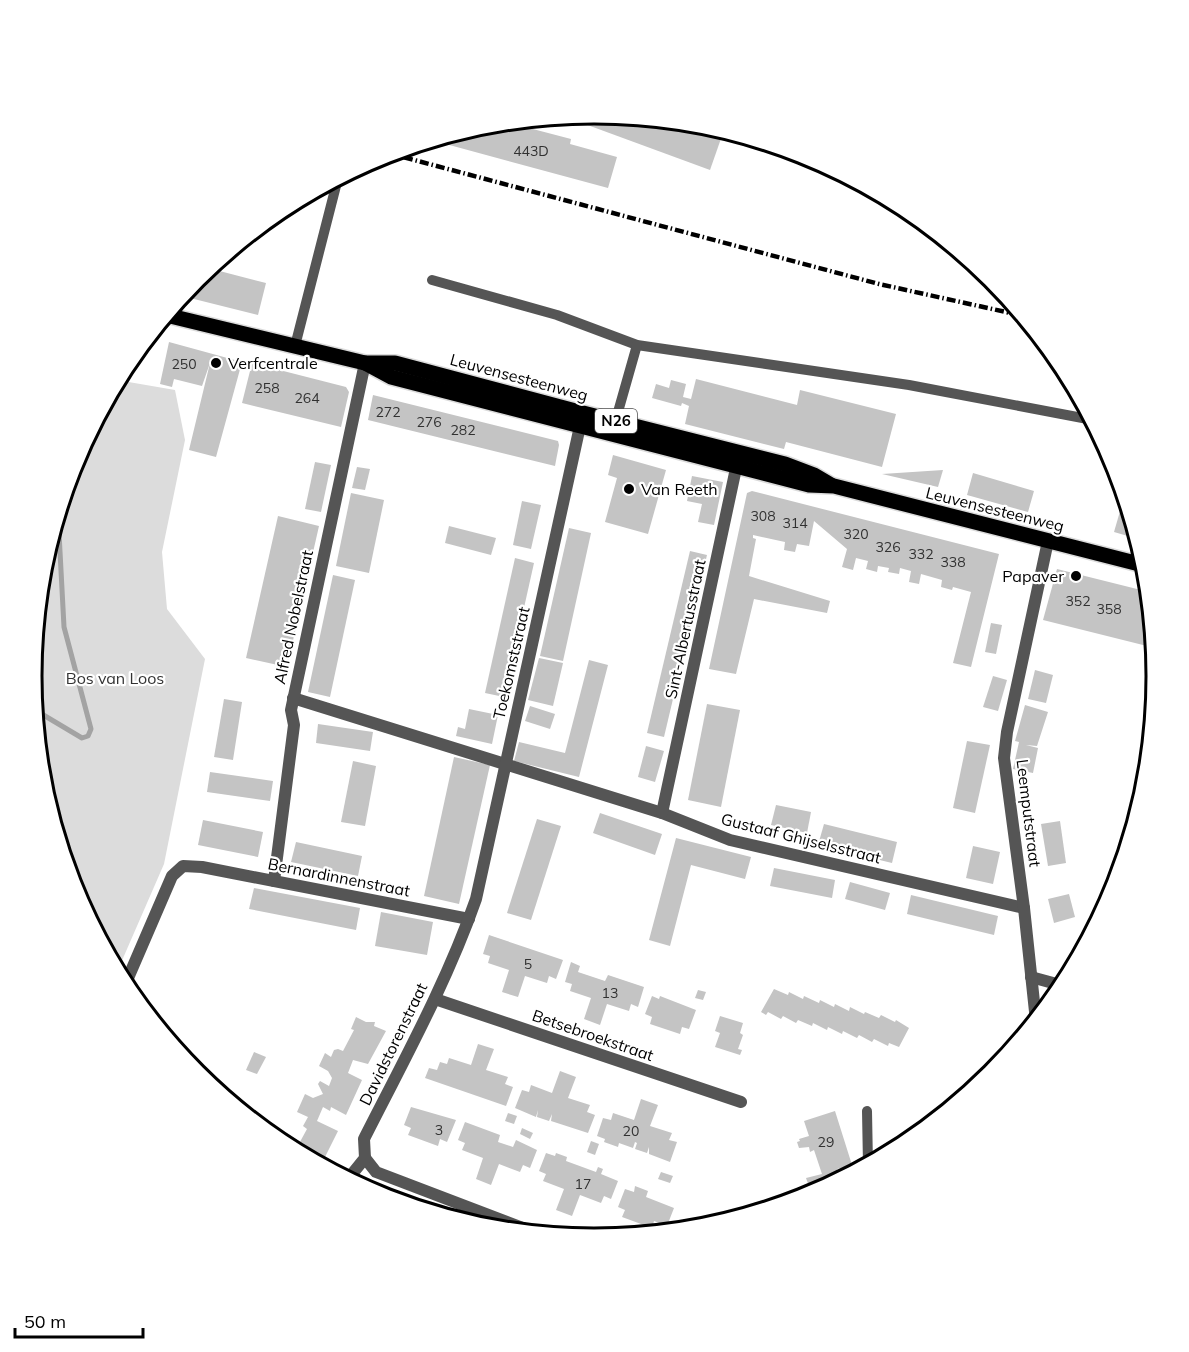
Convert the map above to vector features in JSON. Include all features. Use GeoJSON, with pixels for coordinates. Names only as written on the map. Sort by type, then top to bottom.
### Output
{"type":"FeatureCollection","features":[{"type":"Feature","properties":{"kind":"main road","name":"Leuvensesteenweg"},"geometry":{"type":"LineString","coordinates":[[175,317],[365,363],[391,377],[581,419],[738,459],[785,464],[814,475],[834,486],[1135,563]]}},
{"type":"Feature","properties":{"kind":"street","name":"Alfred Nobelstraat"},"geometry":{"type":"LineString","coordinates":[[274,881],[294,725],[291,710],[293,698],[365,363]]}},
{"type":"Feature","properties":{"kind":"street","name":"Toekomststraat"},"geometry":{"type":"LineString","coordinates":[[469,920],[476,898],[581,419]]}},
{"type":"Feature","properties":{"kind":"street","name":"Sint-Albertusstraat"},"geometry":{"type":"LineString","coordinates":[[662,813],[738,459]]}},
{"type":"Feature","properties":{"kind":"street","name":"Leemputstraat"},"geometry":{"type":"LineString","coordinates":[[1035,1010],[1004,758],[1007,732],[1048,541]]}},
{"type":"Feature","properties":{"kind":"street","name":"Gustaaf Ghijselsstraat"},"geometry":{"type":"LineString","coordinates":[[293,698],[662,813],[730,840],[1024,908]]}},
{"type":"Feature","properties":{"kind":"street","name":"Bernardinnenstraat"},"geometry":{"type":"LineString","coordinates":[[129,973],[172,876],[183,866],[202,867],[469,920]]}},
{"type":"Feature","properties":{"kind":"street","name":"Davidstorenstraat"},"geometry":{"type":"LineString","coordinates":[[365,1158],[364,1138],[435,999],[469,920]]}},
{"type":"Feature","properties":{"kind":"street"},"geometry":{"type":"LineString","coordinates":[[1031,977],[1054,983]]}},
{"type":"Feature","properties":{"kind":"street","name":"Betsebroekstraat"},"geometry":{"type":"LineString","coordinates":[[435,999],[741,1102]]}},
{"type":"Feature","properties":{"kind":"street"},"geometry":{"type":"LineString","coordinates":[[353,1173],[365,1158],[376,1172],[505,1221]]}},
{"type":"Feature","properties":{"kind":"lane"},"geometry":{"type":"LineString","coordinates":[[295,346],[335,188]]}},
{"type":"Feature","properties":{"kind":"lane"},"geometry":{"type":"LineString","coordinates":[[432,280],[557,315],[637,345],[909,385],[1083,418]]}},
{"type":"Feature","properties":{"kind":"lane"},"geometry":{"type":"LineString","coordinates":[[614,428],[637,345]]}},
{"type":"Feature","properties":{"kind":"lane"},"geometry":{"type":"LineString","coordinates":[[867,1111],[868,1156]]}},
{"type":"Feature","properties":{"kind":"green space","name":"Bos van Loos"},"geometry":{"type":"Polygon","coordinates":[[[127,382],[175,390],[185,440],[162,552],[167,609],[205,659],[164,864],[122,961],[99,920],[71,854],[53,784],[43,712],[43,640],[53,568],[61,533],[84,465],[99,432],[127,382]]]}},
{"type":"Feature","properties":{"kind":"building"},"geometry":{"type":"Polygon","coordinates":[[[585,124],[667,128],[721,138],[710,170],[585,124]]]}},
{"type":"Feature","properties":{"kind":"building"},"geometry":{"type":"Polygon","coordinates":[[[527,128],[571,139],[570,144],[617,157],[608,188],[446,144],[527,128]]]}},
{"type":"Feature","properties":{"kind":"building"},"geometry":{"type":"Polygon","coordinates":[[[219,271],[266,283],[258,315],[192,298],[219,271]]]}},
{"type":"Feature","properties":{"kind":"building"},"geometry":{"type":"Polygon","coordinates":[[[169,342],[242,362],[216,457],[189,450],[210,363],[202,386],[174,379],[172,387],[160,384],[169,342]]]}},
{"type":"Feature","properties":{"kind":"building"},"geometry":{"type":"Polygon","coordinates":[[[252,363],[346,387],[349,392],[341,427],[242,403],[252,363]]]}},
{"type":"Feature","properties":{"kind":"building"},"geometry":{"type":"Polygon","coordinates":[[[696,379],[797,405],[800,390],[896,414],[882,467],[786,442],[784,449],[685,424],[689,406],[652,398],[656,384],[669,388],[671,380],[686,384],[683,397],[691,399],[696,379]]]}},
{"type":"Feature","properties":{"kind":"building"},"geometry":{"type":"Polygon","coordinates":[[[373,395],[558,441],[555,466],[368,420],[373,395]]]}},
{"type":"Feature","properties":{"kind":"building"},"geometry":{"type":"Polygon","coordinates":[[[613,455],[666,470],[648,534],[605,522],[617,478],[608,475],[613,455]]]}},
{"type":"Feature","properties":{"kind":"building"},"geometry":{"type":"Polygon","coordinates":[[[315,462],[331,465],[321,512],[305,509],[315,462]]]}},
{"type":"Feature","properties":{"kind":"building"},"geometry":{"type":"Polygon","coordinates":[[[357,467],[370,469],[365,490],[352,488],[357,467]]]}},
{"type":"Feature","properties":{"kind":"building"},"geometry":{"type":"Polygon","coordinates":[[[943,470],[938,487],[882,474],[943,470]]]}},
{"type":"Feature","properties":{"kind":"building"},"geometry":{"type":"Polygon","coordinates":[[[973,473],[1034,491],[1028,512],[967,495],[973,473]]]}},
{"type":"Feature","properties":{"kind":"building"},"geometry":{"type":"Polygon","coordinates":[[[692,476],[723,482],[714,525],[698,522],[702,504],[687,501],[692,476]]]}},
{"type":"Feature","properties":{"kind":"building"},"geometry":{"type":"Polygon","coordinates":[[[752,491],[999,554],[971,667],[953,663],[971,592],[953,587],[952,590],[941,587],[942,580],[921,574],[919,584],[909,582],[911,571],[900,568],[899,574],[888,572],[889,568],[878,566],[877,572],[866,569],[868,561],[856,558],[853,570],[842,567],[847,549],[814,521],[809,546],[797,544],[795,552],[784,550],[785,542],[753,535],[756,539],[749,576],[830,601],[827,613],[754,599],[736,674],[709,669],[747,493],[752,491]]]}},
{"type":"Feature","properties":{"kind":"building"},"geometry":{"type":"Polygon","coordinates":[[[351,493],[384,500],[369,573],[336,566],[351,493]]]}},
{"type":"Feature","properties":{"kind":"building"},"geometry":{"type":"Polygon","coordinates":[[[522,501],[541,505],[531,549],[513,545],[522,501]]]}},
{"type":"Feature","properties":{"kind":"building"},"geometry":{"type":"Polygon","coordinates":[[[1121,508],[1129,536],[1114,532],[1121,508]]]}},
{"type":"Feature","properties":{"kind":"building"},"geometry":{"type":"Polygon","coordinates":[[[278,516],[319,526],[287,667],[246,658],[278,516]]]}},
{"type":"Feature","properties":{"kind":"building"},"geometry":{"type":"Polygon","coordinates":[[[449,526],[496,538],[491,555],[445,543],[449,526]]]}},
{"type":"Feature","properties":{"kind":"building"},"geometry":{"type":"Polygon","coordinates":[[[569,528],[591,533],[563,661],[540,656],[569,528]]]}},
{"type":"Feature","properties":{"kind":"building"},"geometry":{"type":"Polygon","coordinates":[[[690,551],[707,555],[664,737],[647,733],[690,551]]]}},
{"type":"Feature","properties":{"kind":"building"},"geometry":{"type":"Polygon","coordinates":[[[515,558],[534,563],[504,697],[485,693],[515,558]]]}},
{"type":"Feature","properties":{"kind":"building"},"geometry":{"type":"Polygon","coordinates":[[[1057,569],[1140,590],[1146,646],[1043,620],[1057,569]]]}},
{"type":"Feature","properties":{"kind":"building"},"geometry":{"type":"Polygon","coordinates":[[[333,575],[355,580],[330,697],[308,692],[333,575]]]}},
{"type":"Feature","properties":{"kind":"building"},"geometry":{"type":"Polygon","coordinates":[[[991,623],[1002,625],[996,654],[985,652],[991,623]]]}},
{"type":"Feature","properties":{"kind":"building"},"geometry":{"type":"Polygon","coordinates":[[[539,658],[563,663],[553,706],[528,700],[539,658]]]}},
{"type":"Feature","properties":{"kind":"building"},"geometry":{"type":"Polygon","coordinates":[[[589,660],[608,665],[579,777],[514,761],[519,742],[565,753],[589,660]]]}},
{"type":"Feature","properties":{"kind":"building"},"geometry":{"type":"Polygon","coordinates":[[[1035,670],[1053,675],[1046,703],[1028,699],[1035,670]]]}},
{"type":"Feature","properties":{"kind":"building"},"geometry":{"type":"Polygon","coordinates":[[[993,676],[1007,680],[998,711],[983,707],[993,676]]]}},
{"type":"Feature","properties":{"kind":"building"},"geometry":{"type":"Polygon","coordinates":[[[224,699],[242,702],[233,760],[214,757],[224,699]]]}},
{"type":"Feature","properties":{"kind":"building"},"geometry":{"type":"Polygon","coordinates":[[[707,704],[740,710],[721,807],[688,800],[707,704]]]}},
{"type":"Feature","properties":{"kind":"building"},"geometry":{"type":"Polygon","coordinates":[[[1025,705],[1048,712],[1037,746],[1026,745],[1038,748],[1033,773],[1013,769],[1019,742],[1015,741],[1025,705]]]}},
{"type":"Feature","properties":{"kind":"building"},"geometry":{"type":"Polygon","coordinates":[[[530,706],[555,714],[550,729],[525,721],[530,706]]]}},
{"type":"Feature","properties":{"kind":"building"},"geometry":{"type":"Polygon","coordinates":[[[469,709],[498,715],[492,744],[456,736],[458,727],[465,729],[469,709]]]}},
{"type":"Feature","properties":{"kind":"building"},"geometry":{"type":"Polygon","coordinates":[[[318,724],[373,732],[370,751],[316,743],[318,724]]]}},
{"type":"Feature","properties":{"kind":"building"},"geometry":{"type":"Polygon","coordinates":[[[967,741],[990,745],[975,813],[953,808],[967,741]]]}},
{"type":"Feature","properties":{"kind":"building"},"geometry":{"type":"Polygon","coordinates":[[[646,746],[664,751],[655,782],[638,777],[646,746]]]}},
{"type":"Feature","properties":{"kind":"building"},"geometry":{"type":"Polygon","coordinates":[[[454,757],[490,765],[459,904],[424,896],[454,757]]]}},
{"type":"Feature","properties":{"kind":"building"},"geometry":{"type":"Polygon","coordinates":[[[353,761],[376,766],[365,826],[341,822],[353,761]]]}},
{"type":"Feature","properties":{"kind":"building"},"geometry":{"type":"Polygon","coordinates":[[[210,772],[273,781],[270,801],[207,792],[210,772]]]}},
{"type":"Feature","properties":{"kind":"building"},"geometry":{"type":"Polygon","coordinates":[[[776,805],[811,812],[807,833],[771,825],[776,805]]]}},
{"type":"Feature","properties":{"kind":"building"},"geometry":{"type":"Polygon","coordinates":[[[600,813],[662,834],[655,855],[593,833],[600,813]]]}},
{"type":"Feature","properties":{"kind":"building"},"geometry":{"type":"Polygon","coordinates":[[[537,819],[561,826],[531,920],[507,913],[537,819]]]}},
{"type":"Feature","properties":{"kind":"building"},"geometry":{"type":"Polygon","coordinates":[[[203,820],[263,832],[258,857],[198,845],[203,820]]]}},
{"type":"Feature","properties":{"kind":"building"},"geometry":{"type":"Polygon","coordinates":[[[1060,821],[1066,863],[1048,866],[1041,824],[1060,821]]]}},
{"type":"Feature","properties":{"kind":"building"},"geometry":{"type":"Polygon","coordinates":[[[824,824],[897,842],[892,863],[818,845],[824,824]]]}},
{"type":"Feature","properties":{"kind":"building"},"geometry":{"type":"Polygon","coordinates":[[[676,838],[751,857],[745,879],[691,865],[670,946],[649,940],[676,838]]]}},
{"type":"Feature","properties":{"kind":"building"},"geometry":{"type":"Polygon","coordinates":[[[296,842],[362,856],[358,876],[291,862],[296,842]]]}},
{"type":"Feature","properties":{"kind":"building"},"geometry":{"type":"Polygon","coordinates":[[[973,846],[1000,852],[993,884],[966,878],[973,846]]]}},
{"type":"Feature","properties":{"kind":"building"},"geometry":{"type":"Polygon","coordinates":[[[774,868],[835,880],[832,898],[770,886],[774,868]]]}},
{"type":"Feature","properties":{"kind":"building"},"geometry":{"type":"Polygon","coordinates":[[[850,882],[890,893],[885,910],[845,899],[850,882]]]}},
{"type":"Feature","properties":{"kind":"building"},"geometry":{"type":"Polygon","coordinates":[[[254,888],[360,908],[356,930],[249,909],[254,888]]]}},
{"type":"Feature","properties":{"kind":"building"},"geometry":{"type":"Polygon","coordinates":[[[1069,894],[1075,917],[1054,923],[1048,899],[1069,894]]]}},
{"type":"Feature","properties":{"kind":"building"},"geometry":{"type":"Polygon","coordinates":[[[911,895],[998,916],[994,935],[907,914],[911,895]]]}},
{"type":"Feature","properties":{"kind":"building"},"geometry":{"type":"Polygon","coordinates":[[[381,912],[433,922],[427,955],[375,946],[381,912]]]}},
{"type":"Feature","properties":{"kind":"building"},"geometry":{"type":"Polygon","coordinates":[[[489,935],[563,960],[556,979],[549,976],[547,983],[525,976],[518,997],[502,992],[509,970],[488,963],[490,956],[483,954],[489,935]]]}},
{"type":"Feature","properties":{"kind":"building"},"geometry":{"type":"Polygon","coordinates":[[[571,962],[580,966],[578,972],[605,981],[608,975],[644,987],[638,1007],[631,1004],[629,1011],[607,1004],[600,1025],[584,1019],[591,998],[570,991],[572,984],[565,982],[571,962]]]}},
{"type":"Feature","properties":{"kind":"building"},"geometry":{"type":"Polygon","coordinates":[[[774,989],[788,995],[789,992],[803,999],[804,996],[819,1003],[820,1000],[834,1007],[835,1004],[849,1011],[850,1007],[879,1018],[881,1015],[909,1028],[899,1047],[889,1043],[888,1046],[874,1039],[872,1042],[859,1035],[857,1038],[828,1027],[827,1030],[813,1023],[812,1026],[798,1020],[796,1023],[768,1012],[766,1015],[761,1012],[774,989]]]}},
{"type":"Feature","properties":{"kind":"building"},"geometry":{"type":"Polygon","coordinates":[[[698,990],[706,992],[703,1000],[695,998],[698,990]]]}},
{"type":"Feature","properties":{"kind":"building"},"geometry":{"type":"Polygon","coordinates":[[[652,996],[659,999],[660,996],[696,1010],[689,1029],[682,1027],[680,1034],[650,1024],[652,1017],[645,1014],[652,996]]]}},
{"type":"Feature","properties":{"kind":"building"},"geometry":{"type":"Polygon","coordinates":[[[720,1016],[743,1023],[740,1033],[743,1035],[738,1049],[742,1050],[740,1055],[715,1047],[720,1033],[715,1031],[720,1016]]]}},
{"type":"Feature","properties":{"kind":"building"},"geometry":{"type":"Polygon","coordinates":[[[356,1017],[366,1022],[375,1022],[374,1026],[386,1031],[368,1064],[353,1060],[348,1073],[362,1080],[346,1115],[331,1107],[330,1111],[323,1107],[317,1121],[338,1131],[325,1158],[300,1142],[307,1129],[303,1126],[308,1117],[297,1112],[305,1094],[313,1098],[323,1094],[318,1084],[320,1081],[329,1086],[332,1078],[328,1071],[319,1066],[325,1053],[331,1057],[334,1050],[343,1051],[354,1030],[351,1029],[356,1017]]]}},
{"type":"Feature","properties":{"kind":"building"},"geometry":{"type":"Polygon","coordinates":[[[478,1044],[494,1049],[486,1070],[508,1077],[505,1084],[513,1087],[506,1106],[425,1078],[429,1068],[437,1070],[440,1062],[447,1064],[449,1058],[471,1065],[478,1044]]]}},
{"type":"Feature","properties":{"kind":"building"},"geometry":{"type":"Polygon","coordinates":[[[254,1052],[266,1057],[257,1074],[246,1070],[254,1052]]]}},
{"type":"Feature","properties":{"kind":"building"},"geometry":{"type":"Polygon","coordinates":[[[560,1071],[576,1077],[568,1098],[590,1105],[587,1112],[595,1115],[588,1133],[551,1121],[552,1114],[549,1121],[537,1117],[538,1110],[536,1117],[515,1108],[522,1090],[529,1092],[531,1085],[552,1093],[560,1071]]]}},
{"type":"Feature","properties":{"kind":"building"},"geometry":{"type":"Polygon","coordinates":[[[641,1099],[658,1105],[650,1126],[672,1133],[669,1140],[677,1142],[670,1162],[649,1154],[649,1147],[647,1153],[635,1149],[637,1143],[635,1142],[633,1148],[619,1143],[618,1147],[604,1142],[605,1139],[597,1136],[603,1118],[611,1120],[613,1113],[634,1120],[641,1099]]]}},
{"type":"Feature","properties":{"kind":"building"},"geometry":{"type":"Polygon","coordinates":[[[411,1107],[456,1120],[447,1142],[440,1139],[438,1146],[408,1135],[411,1128],[404,1125],[411,1107]]]}},
{"type":"Feature","properties":{"kind":"building"},"geometry":{"type":"Polygon","coordinates":[[[835,1111],[852,1165],[837,1169],[838,1172],[808,1185],[806,1178],[822,1174],[814,1150],[810,1152],[809,1147],[799,1148],[797,1142],[800,1141],[799,1139],[809,1136],[804,1121],[835,1111]]]}},
{"type":"Feature","properties":{"kind":"building"},"geometry":{"type":"Polygon","coordinates":[[[508,1113],[517,1116],[514,1124],[505,1121],[508,1113]]]}},
{"type":"Feature","properties":{"kind":"building"},"geometry":{"type":"Polygon","coordinates":[[[465,1122],[500,1135],[498,1142],[513,1147],[516,1140],[537,1150],[530,1168],[523,1165],[520,1172],[499,1164],[491,1185],[476,1179],[483,1158],[462,1150],[465,1143],[458,1140],[465,1122]]]}},
{"type":"Feature","properties":{"kind":"building"},"geometry":{"type":"Polygon","coordinates":[[[522,1128],[533,1133],[530,1139],[520,1134],[522,1128]]]}},
{"type":"Feature","properties":{"kind":"building"},"geometry":{"type":"Polygon","coordinates":[[[591,1141],[599,1144],[595,1155],[587,1152],[591,1141]]]}},
{"type":"Feature","properties":{"kind":"building"},"geometry":{"type":"Polygon","coordinates":[[[546,1153],[555,1156],[556,1153],[567,1157],[566,1161],[596,1172],[598,1167],[603,1169],[601,1174],[618,1181],[611,1199],[604,1196],[601,1203],[580,1195],[572,1216],[556,1210],[564,1189],[543,1181],[546,1174],[539,1171],[546,1153]]]}},
{"type":"Feature","properties":{"kind":"building"},"geometry":{"type":"Polygon","coordinates":[[[661,1172],[673,1176],[670,1183],[658,1179],[661,1172]]]}},
{"type":"Feature","properties":{"kind":"building"},"geometry":{"type":"Polygon","coordinates":[[[635,1186],[648,1191],[646,1197],[674,1208],[668,1224],[654,1221],[653,1225],[646,1226],[622,1217],[625,1210],[618,1207],[625,1189],[634,1192],[635,1186]]]}},
{"type":"Feature","properties":{"kind":"waterway"},"geometry":{"type":"LineString","coordinates":[[43,715],[82,738],[88,736],[91,729],[64,627],[59,540]]}},
{"type":"Feature","properties":{"kind":"railway"},"geometry":{"type":"LineString","coordinates":[[405,158],[879,284],[1011,313]]}},
{"type":"Feature","properties":{"kind":"place","name":"Verfcentrale"},"geometry":{"type":"Point","coordinates":[216,363]}},
{"type":"Feature","properties":{"kind":"place","name":"Van Reeth"},"geometry":{"type":"Point","coordinates":[629,489]}},
{"type":"Feature","properties":{"kind":"place","name":"Papaver"},"geometry":{"type":"Point","coordinates":[1076,576]}}]}
